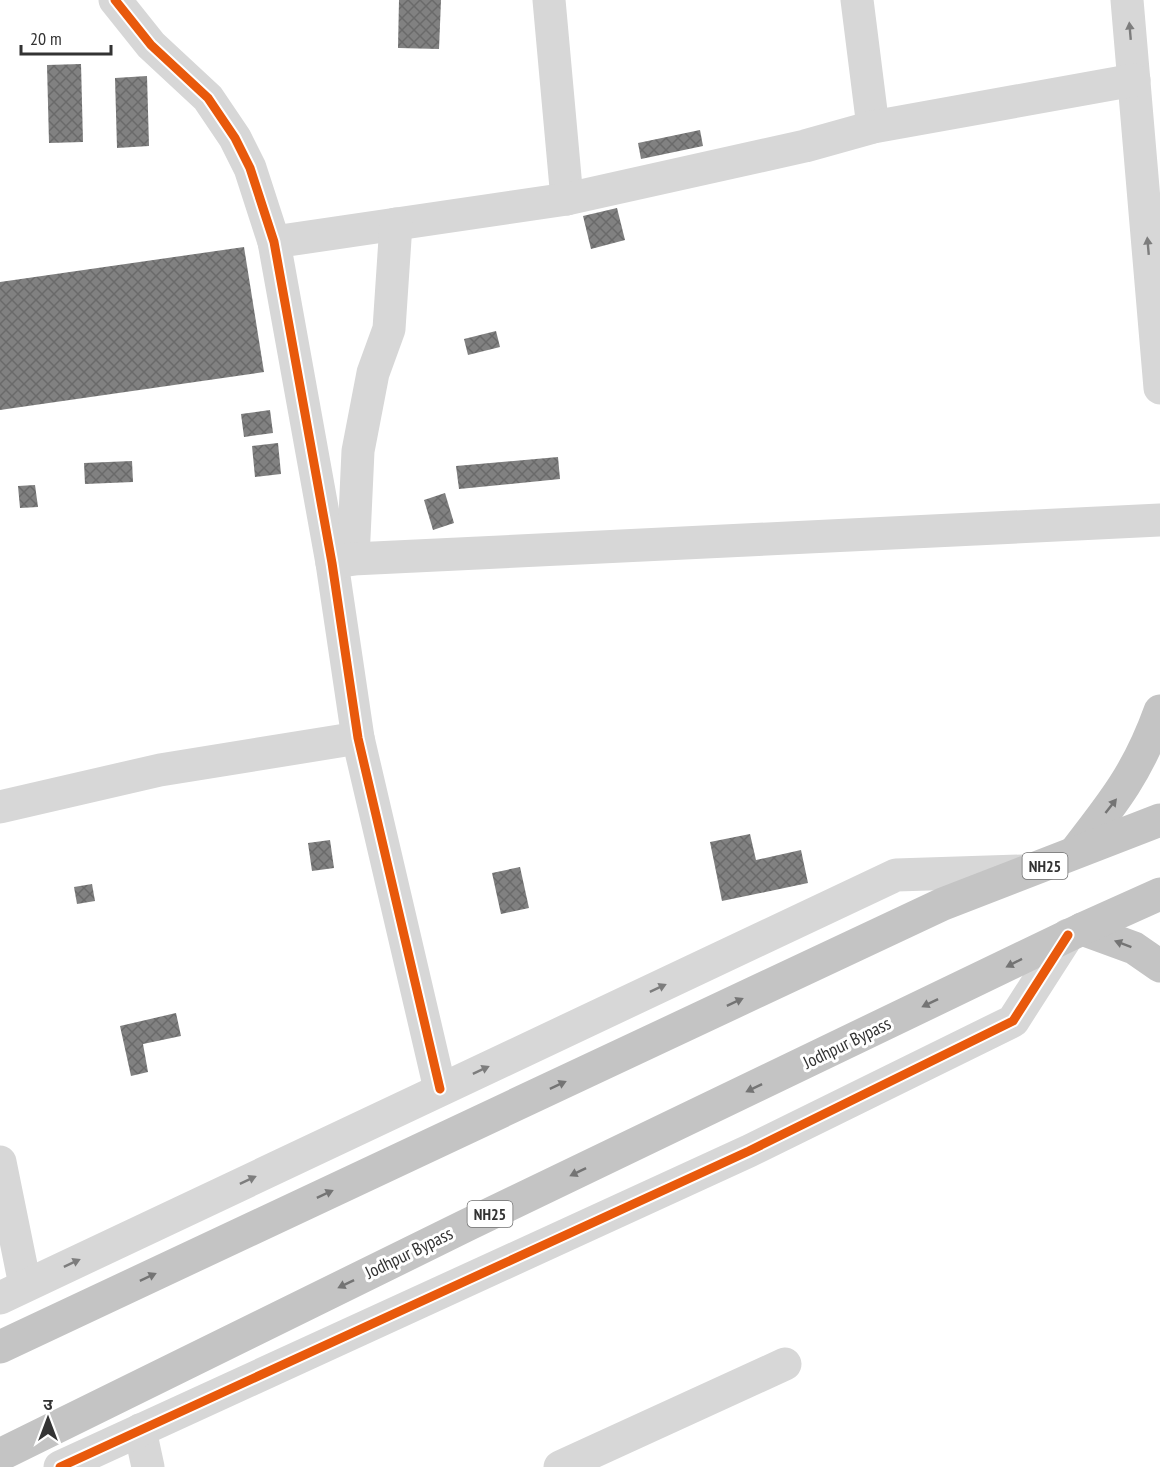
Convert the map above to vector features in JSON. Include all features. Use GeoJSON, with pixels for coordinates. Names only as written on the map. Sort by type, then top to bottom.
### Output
{"type":"FeatureCollection","features":[{"type":"Feature","properties":{"kind":"highway"},"geometry":{"type":"LineString","coordinates":[[1075,852],[1126,787],[1145,750],[1160,711]]}},
{"type":"Feature","properties":{"kind":"highway","name":"NH25"},"geometry":{"type":"LineString","coordinates":[[0,1347],[943,904],[1033,871],[1153,822]]}},
{"type":"Feature","properties":{"kind":"highway","name":"NH25"},"geometry":{"type":"LineString","coordinates":[[1075,932],[1160,894]]}},
{"type":"Feature","properties":{"kind":"highway"},"geometry":{"type":"LineString","coordinates":[[1075,932],[1134,948],[1160,966]]}},
{"type":"Feature","properties":{"kind":"highway","name":"Jodhpur Bypass"},"geometry":{"type":"LineString","coordinates":[[0,1455],[456,1230],[1075,932]]}},
{"type":"Feature","properties":{"kind":"street"},"geometry":{"type":"LineString","coordinates":[[115,0],[151,45],[208,98],[235,138],[250,168],[274,242],[343,561],[358,738],[440,1089]]}},
{"type":"Feature","properties":{"kind":"street"},"geometry":{"type":"LineString","coordinates":[[549,0],[567,199]]}},
{"type":"Feature","properties":{"kind":"street"},"geometry":{"type":"LineString","coordinates":[[857,0],[873,127]]}},
{"type":"Feature","properties":{"kind":"street"},"geometry":{"type":"LineString","coordinates":[[1127,0],[1160,388]]}},
{"type":"Feature","properties":{"kind":"street"},"geometry":{"type":"LineString","coordinates":[[274,242],[567,199],[806,146],[873,127],[1134,80]]}},
{"type":"Feature","properties":{"kind":"street"},"geometry":{"type":"LineString","coordinates":[[343,561],[358,450],[373,373],[389,329],[396,224]]}},
{"type":"Feature","properties":{"kind":"street"},"geometry":{"type":"LineString","coordinates":[[343,561],[1160,520]]}},
{"type":"Feature","properties":{"kind":"street"},"geometry":{"type":"LineString","coordinates":[[0,807],[160,770],[358,738]]}},
{"type":"Feature","properties":{"kind":"street"},"geometry":{"type":"LineString","coordinates":[[0,1162],[13,1292],[896,875],[1033,871]]}},
{"type":"Feature","properties":{"kind":"street"},"geometry":{"type":"LineString","coordinates":[[60,1467],[749,1151],[1013,1021],[1075,932]]}},
{"type":"Feature","properties":{"kind":"street"},"geometry":{"type":"LineString","coordinates":[[560,1467],[785,1364]]}},
{"type":"Feature","properties":{"kind":"street"},"geometry":{"type":"LineString","coordinates":[[140,1430],[148,1467]]}},
{"type":"Feature","properties":{"kind":"building"},"geometry":{"type":"Polygon","coordinates":[[[399,0],[441,0],[439,49],[398,48],[399,0]]]}},
{"type":"Feature","properties":{"kind":"building"},"geometry":{"type":"Polygon","coordinates":[[[81,64],[83,142],[49,143],[47,65],[81,64]]]}},
{"type":"Feature","properties":{"kind":"building"},"geometry":{"type":"Polygon","coordinates":[[[147,76],[149,146],[117,148],[115,78],[147,76]]]}},
{"type":"Feature","properties":{"kind":"building"},"geometry":{"type":"Polygon","coordinates":[[[700,130],[703,146],[641,159],[638,143],[700,130]]]}},
{"type":"Feature","properties":{"kind":"building"},"geometry":{"type":"Polygon","coordinates":[[[617,208],[625,240],[591,249],[583,216],[617,208]]]}},
{"type":"Feature","properties":{"kind":"building"},"geometry":{"type":"Polygon","coordinates":[[[244,247],[264,372],[0,410],[0,282],[244,247]]]}},
{"type":"Feature","properties":{"kind":"building"},"geometry":{"type":"Polygon","coordinates":[[[496,331],[500,347],[468,355],[464,339],[496,331]]]}},
{"type":"Feature","properties":{"kind":"building"},"geometry":{"type":"Polygon","coordinates":[[[270,410],[273,433],[244,437],[241,414],[270,410]]]}},
{"type":"Feature","properties":{"kind":"building"},"geometry":{"type":"Polygon","coordinates":[[[278,443],[281,474],[255,477],[252,446],[278,443]]]}},
{"type":"Feature","properties":{"kind":"building"},"geometry":{"type":"Polygon","coordinates":[[[558,457],[560,479],[459,489],[456,466],[558,457]]]}},
{"type":"Feature","properties":{"kind":"building"},"geometry":{"type":"Polygon","coordinates":[[[132,461],[133,482],[85,484],[84,463],[132,461]]]}},
{"type":"Feature","properties":{"kind":"building"},"geometry":{"type":"Polygon","coordinates":[[[35,485],[38,507],[20,508],[18,486],[35,485]]]}},
{"type":"Feature","properties":{"kind":"building"},"geometry":{"type":"Polygon","coordinates":[[[445,493],[454,523],[433,530],[424,500],[445,493]]]}},
{"type":"Feature","properties":{"kind":"building"},"geometry":{"type":"Polygon","coordinates":[[[750,834],[756,860],[801,850],[808,883],[722,901],[710,842],[750,834]]]}},
{"type":"Feature","properties":{"kind":"building"},"geometry":{"type":"Polygon","coordinates":[[[330,840],[334,868],[312,871],[308,843],[330,840]]]}},
{"type":"Feature","properties":{"kind":"building"},"geometry":{"type":"Polygon","coordinates":[[[520,867],[529,908],[501,914],[492,873],[520,867]]]}},
{"type":"Feature","properties":{"kind":"building"},"geometry":{"type":"Polygon","coordinates":[[[92,884],[95,901],[77,904],[74,887],[92,884]]]}},
{"type":"Feature","properties":{"kind":"building"},"geometry":{"type":"Polygon","coordinates":[[[176,1013],[181,1036],[143,1044],[148,1072],[131,1076],[120,1026],[176,1013]]]}},
{"type":"Feature","properties":{"kind":"cycle path"},"geometry":{"type":"LineString","coordinates":[[115,0],[151,45],[208,98],[235,138],[250,168],[274,242],[332,563],[358,738],[440,1089]]}},
{"type":"Feature","properties":{"kind":"cycle path"},"geometry":{"type":"LineString","coordinates":[[60,1467],[749,1151],[1013,1021],[1068,935]]}}]}
